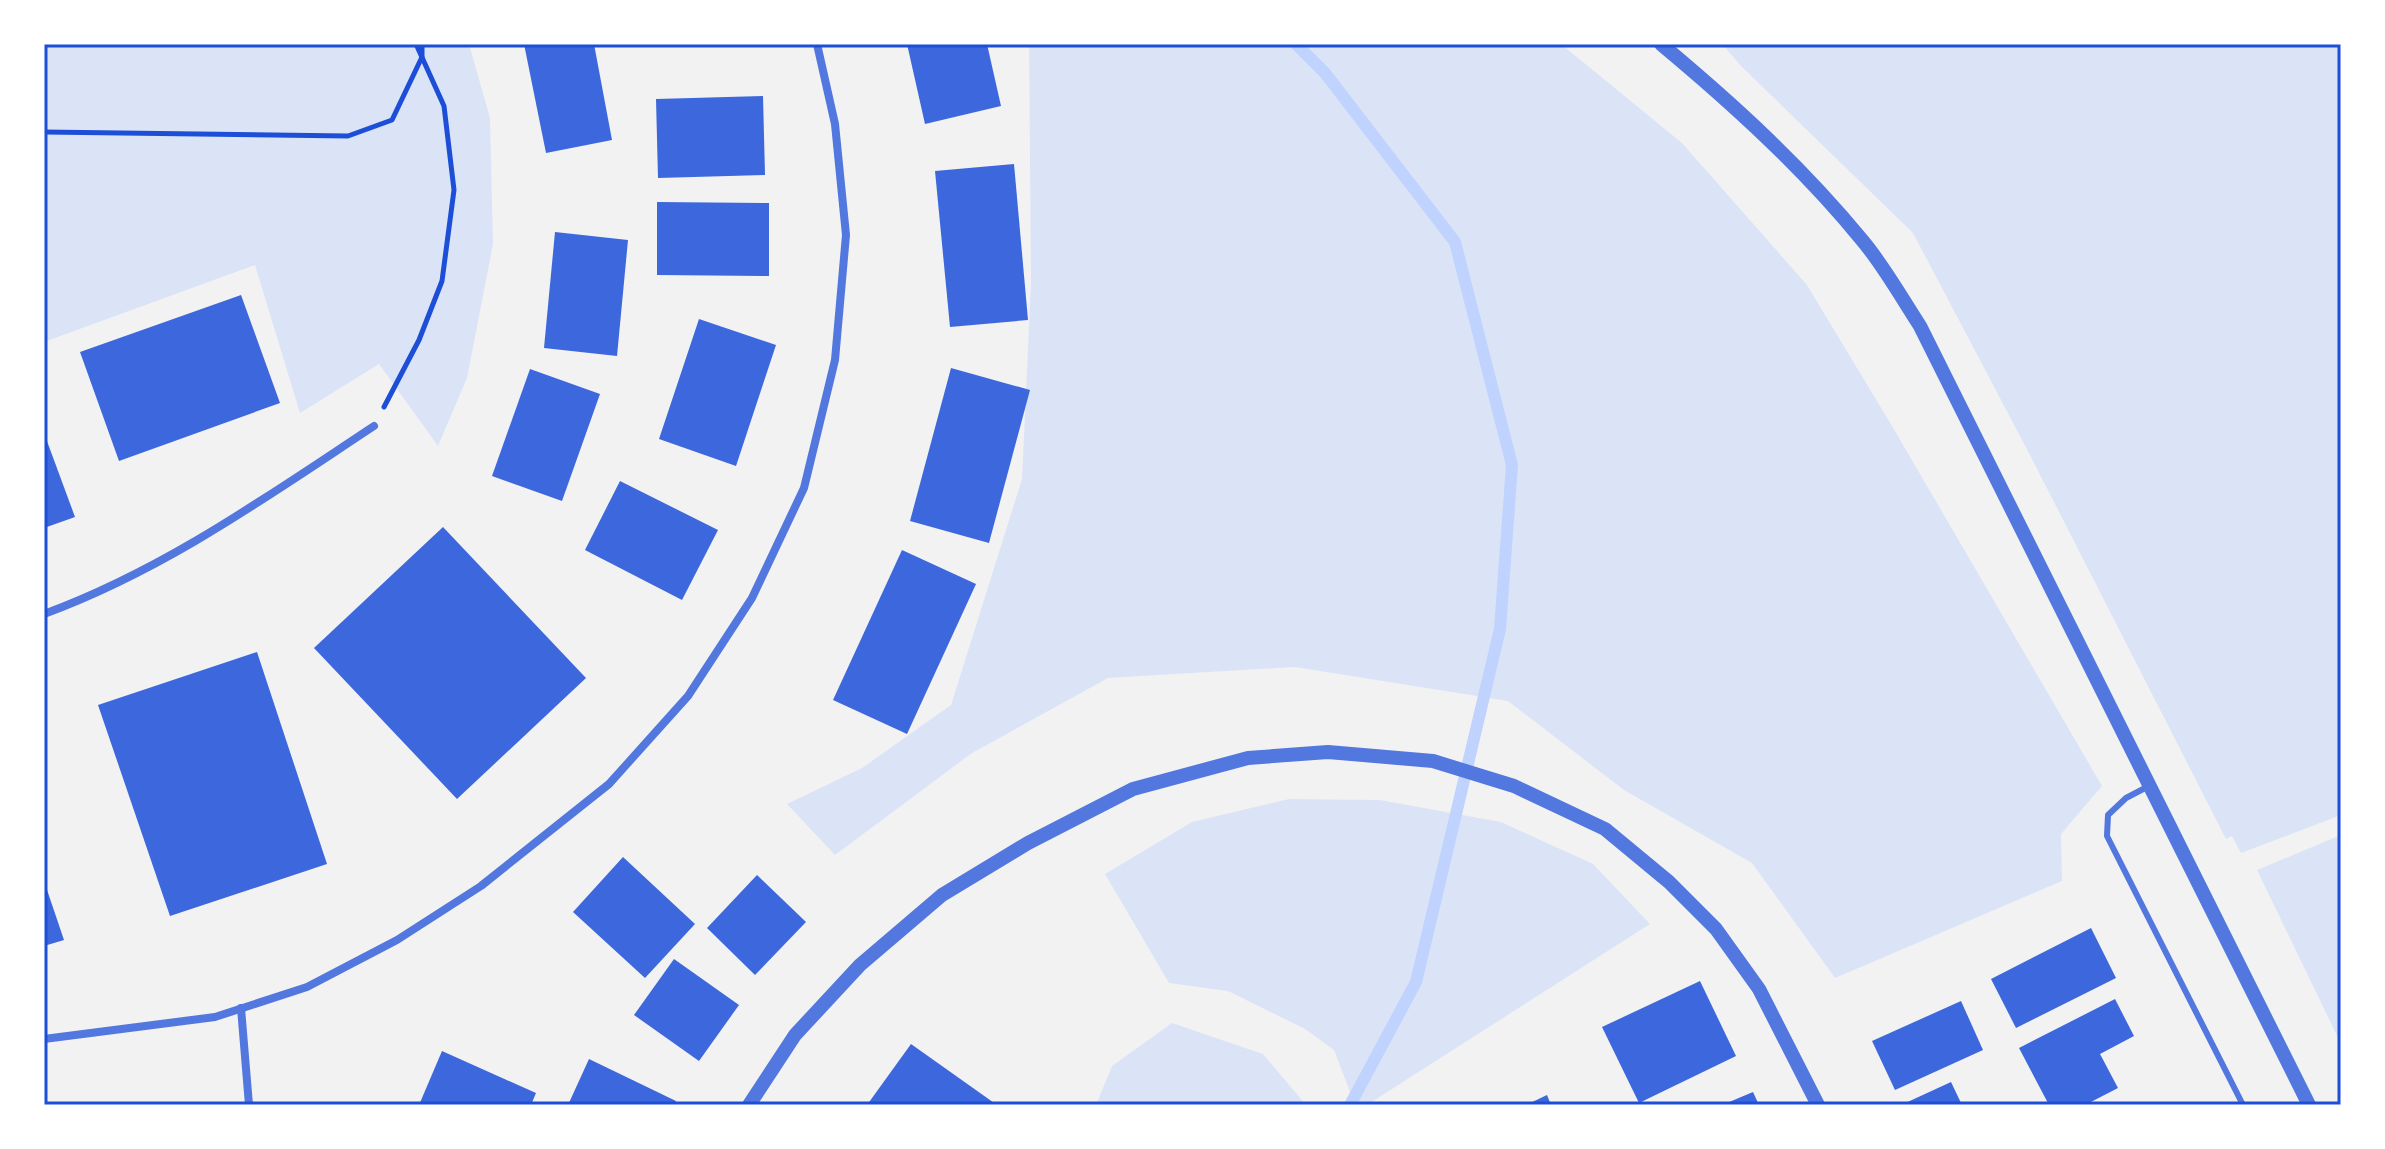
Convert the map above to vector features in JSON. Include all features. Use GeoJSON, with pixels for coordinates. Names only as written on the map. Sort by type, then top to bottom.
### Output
{"type":"FeatureCollection","features":[{"type":"Feature","properties":{"kind":"street"},"geometry":{"type":"LineString","coordinates":[[44,1039],[215,1017],[307,987],[397,940],[481,886],[609,784],[688,696],[752,598],[804,488],[835,360],[846,235],[835,124],[817,44]]}},
{"type":"Feature","properties":{"kind":"street"},"geometry":{"type":"LineString","coordinates":[[1661,44],[1733,104],[1799,171],[1864,242],[1920,326],[2309,1105]]}},
{"type":"Feature","properties":{"kind":"street"},"geometry":{"type":"LineString","coordinates":[[44,614],[133,575],[211,534],[374,426]]}},
{"type":"Feature","properties":{"kind":"street"},"geometry":{"type":"LineString","coordinates":[[749,1105],[806,1023],[860,965],[942,895],[1028,843],[1133,789],[1248,758],[1328,752],[1433,761],[1514,786],[1605,829],[1669,882],[1716,929],[1759,989],[1818,1105]]}},
{"type":"Feature","properties":{"kind":"street"},"geometry":{"type":"LineString","coordinates":[[241,1008],[249,1105]]}},
{"type":"Feature","properties":{"kind":"lane"},"geometry":{"type":"LineString","coordinates":[[2151,785],[2126,798],[2108,815],[2107,836],[2243,1105]]}},
{"type":"Feature","properties":{"kind":"path"},"geometry":{"type":"LineString","coordinates":[[374,426],[419,340],[442,281],[454,190],[444,106],[419,44]]}},
{"type":"Feature","properties":{"kind":"path"},"geometry":{"type":"LineString","coordinates":[[44,132],[348,136],[392,120],[422,57]]}},
{"type":"Feature","properties":{"kind":"shaded area"},"geometry":{"type":"Polygon","coordinates":[[[44,44],[469,44],[490,118],[493,244],[467,378],[438,446],[379,364],[300,413],[255,265],[44,342],[44,44]]]}},
{"type":"Feature","properties":{"kind":"shaded area"},"geometry":{"type":"Polygon","coordinates":[[[1029,44],[1561,44],[1682,143],[1807,285],[1892,426],[2102,786],[2061,834],[2062,881],[1835,978],[1752,863],[1624,790],[1508,701],[1295,667],[1108,678],[972,753],[835,855],[787,804],[862,768],[951,705],[1022,479],[1031,283],[1029,44]]]}},
{"type":"Feature","properties":{"kind":"shaded area"},"geometry":{"type":"Polygon","coordinates":[[[1722,44],[2341,44],[2341,815],[2241,853],[2232,836],[2226,839],[1913,233],[1722,44]]]}},
{"type":"Feature","properties":{"kind":"shaded area"},"geometry":{"type":"Polygon","coordinates":[[[1289,799],[1380,800],[1501,822],[1593,864],[1650,924],[1367,1105],[1355,1105],[1334,1050],[1305,1029],[1228,991],[1169,983],[1105,874],[1192,822],[1289,799]]]}},
{"type":"Feature","properties":{"kind":"shaded area"},"geometry":{"type":"Polygon","coordinates":[[[2341,835],[2341,1044],[2257,870],[2341,835]]]}},
{"type":"Feature","properties":{"kind":"shaded area"},"geometry":{"type":"Polygon","coordinates":[[[1172,1023],[1263,1054],[1306,1105],[1096,1105],[1112,1066],[1172,1023]]]}},
{"type":"Feature","properties":{"kind":"building"},"geometry":{"type":"Polygon","coordinates":[[[524,44],[594,44],[612,140],[546,153],[524,44]]]}},
{"type":"Feature","properties":{"kind":"building"},"geometry":{"type":"Polygon","coordinates":[[[907,44],[987,44],[1001,106],[925,124],[907,44]]]}},
{"type":"Feature","properties":{"kind":"building"},"geometry":{"type":"Polygon","coordinates":[[[763,96],[765,175],[658,178],[656,99],[763,96]]]}},
{"type":"Feature","properties":{"kind":"building"},"geometry":{"type":"Polygon","coordinates":[[[1014,164],[1028,320],[950,327],[935,171],[1014,164]]]}},
{"type":"Feature","properties":{"kind":"building"},"geometry":{"type":"Polygon","coordinates":[[[657,202],[769,203],[769,276],[657,275],[657,202]]]}},
{"type":"Feature","properties":{"kind":"building"},"geometry":{"type":"Polygon","coordinates":[[[555,232],[628,240],[617,356],[544,348],[555,232]]]}},
{"type":"Feature","properties":{"kind":"building"},"geometry":{"type":"Polygon","coordinates":[[[241,295],[280,403],[119,461],[80,352],[241,295]]]}},
{"type":"Feature","properties":{"kind":"building"},"geometry":{"type":"Polygon","coordinates":[[[699,319],[776,345],[736,466],[659,439],[699,319]]]}},
{"type":"Feature","properties":{"kind":"building"},"geometry":{"type":"Polygon","coordinates":[[[951,368],[1030,390],[989,543],[910,521],[951,368]]]}},
{"type":"Feature","properties":{"kind":"building"},"geometry":{"type":"Polygon","coordinates":[[[530,369],[600,394],[562,501],[492,476],[530,369]]]}},
{"type":"Feature","properties":{"kind":"building"},"geometry":{"type":"Polygon","coordinates":[[[44,433],[75,517],[44,528],[44,433]]]}},
{"type":"Feature","properties":{"kind":"building"},"geometry":{"type":"Polygon","coordinates":[[[620,481],[718,530],[682,600],[585,550],[620,481]]]}},
{"type":"Feature","properties":{"kind":"building"},"geometry":{"type":"Polygon","coordinates":[[[443,527],[586,678],[457,799],[314,648],[443,527]]]}},
{"type":"Feature","properties":{"kind":"building"},"geometry":{"type":"Polygon","coordinates":[[[902,550],[976,584],[907,734],[833,700],[902,550]]]}},
{"type":"Feature","properties":{"kind":"building"},"geometry":{"type":"Polygon","coordinates":[[[257,652],[327,864],[170,916],[98,705],[257,652]]]}},
{"type":"Feature","properties":{"kind":"building"},"geometry":{"type":"Polygon","coordinates":[[[623,857],[695,924],[645,978],[573,912],[623,857]]]}},
{"type":"Feature","properties":{"kind":"building"},"geometry":{"type":"Polygon","coordinates":[[[757,875],[806,922],[755,975],[707,928],[757,875]]]}},
{"type":"Feature","properties":{"kind":"building"},"geometry":{"type":"Polygon","coordinates":[[[44,881],[64,940],[44,946],[44,881]]]}},
{"type":"Feature","properties":{"kind":"building"},"geometry":{"type":"Polygon","coordinates":[[[2091,928],[2116,978],[2016,1028],[1991,979],[2091,928]]]}},
{"type":"Feature","properties":{"kind":"building"},"geometry":{"type":"Polygon","coordinates":[[[674,959],[739,1005],[699,1061],[634,1015],[674,959]]]}},
{"type":"Feature","properties":{"kind":"building"},"geometry":{"type":"Polygon","coordinates":[[[1700,981],[1736,1056],[1639,1103],[1602,1027],[1700,981]]]}},
{"type":"Feature","properties":{"kind":"building"},"geometry":{"type":"Polygon","coordinates":[[[2115,999],[2134,1036],[2100,1054],[2118,1088],[2085,1105],[2049,1105],[2019,1048],[2115,999]]]}},
{"type":"Feature","properties":{"kind":"building"},"geometry":{"type":"Polygon","coordinates":[[[1961,1001],[1983,1050],[1895,1090],[1872,1041],[1961,1001]]]}},
{"type":"Feature","properties":{"kind":"building"},"geometry":{"type":"Polygon","coordinates":[[[911,1044],[997,1105],[867,1105],[911,1044]]]}},
{"type":"Feature","properties":{"kind":"building"},"geometry":{"type":"Polygon","coordinates":[[[442,1051],[536,1093],[531,1105],[419,1105],[442,1051]]]}},
{"type":"Feature","properties":{"kind":"building"},"geometry":{"type":"Polygon","coordinates":[[[589,1059],[676,1101],[674,1105],[568,1105],[589,1059]]]}},
{"type":"Feature","properties":{"kind":"building"},"geometry":{"type":"Polygon","coordinates":[[[1951,1082],[1962,1105],[1901,1105],[1951,1082]]]}},
{"type":"Feature","properties":{"kind":"building"},"geometry":{"type":"Polygon","coordinates":[[[1753,1092],[1759,1105],[1722,1105],[1753,1092]]]}},
{"type":"Feature","properties":{"kind":"building"},"geometry":{"type":"Polygon","coordinates":[[[1547,1095],[1551,1105],[1526,1105],[1547,1095]]]}},
{"type":"Feature","properties":{"kind":"waterway"},"geometry":{"type":"LineString","coordinates":[[1296,44],[1325,73],[1455,242],[1512,465],[1500,629],[1416,982],[1350,1105]]}}]}
